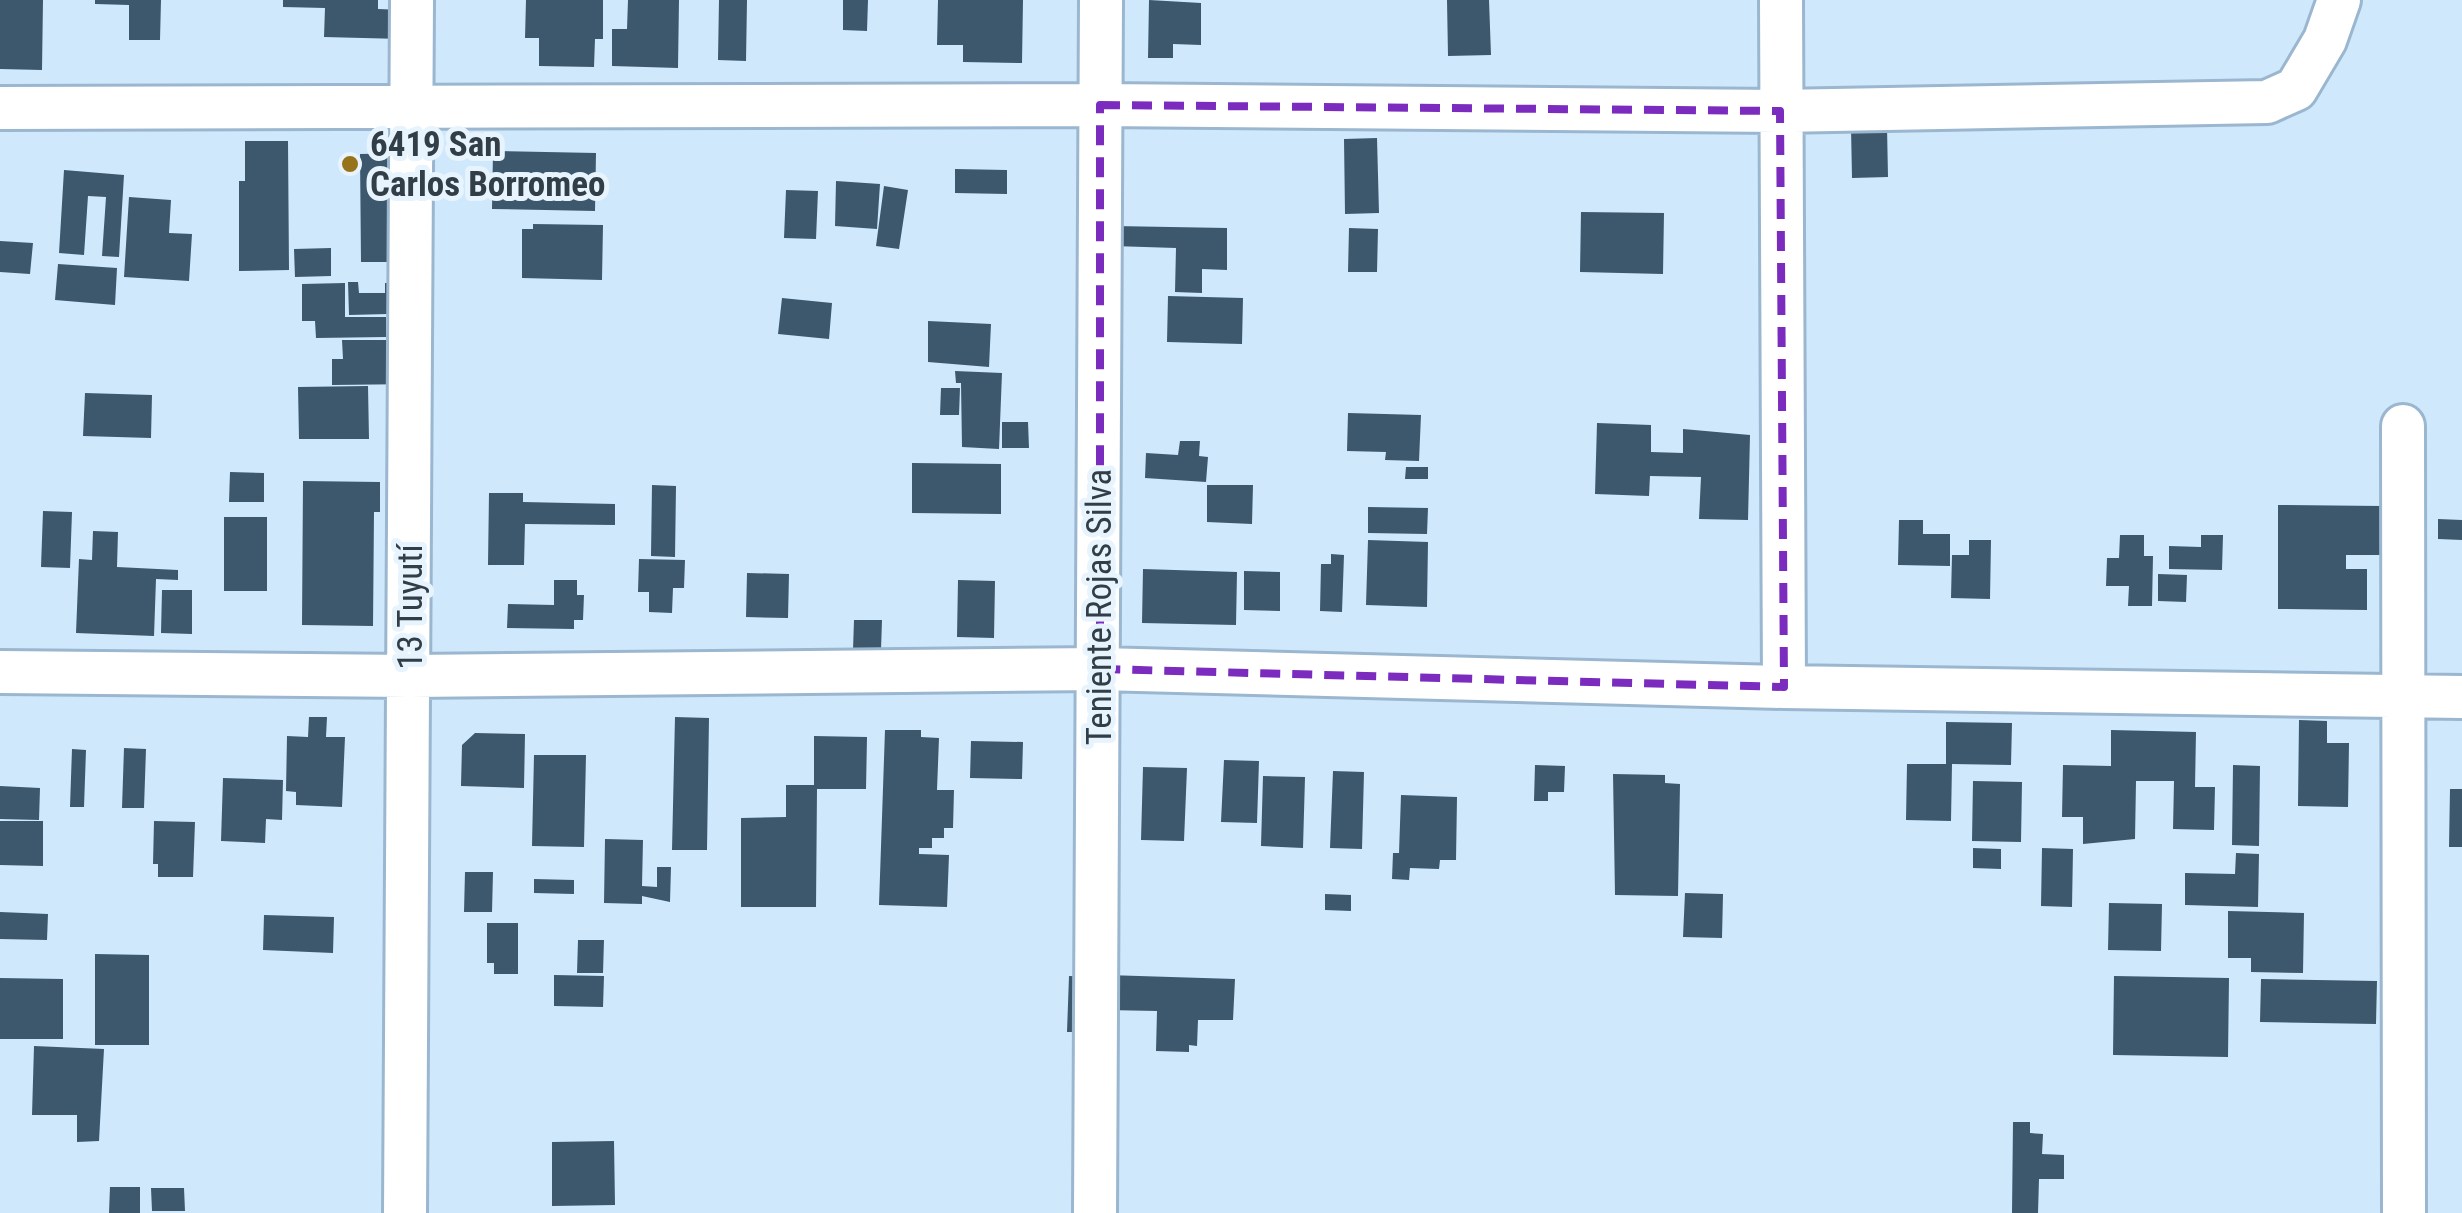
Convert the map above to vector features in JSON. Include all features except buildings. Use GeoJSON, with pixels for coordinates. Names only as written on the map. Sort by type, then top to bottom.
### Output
{"type":"FeatureCollection","features":[{"type":"Feature","properties":{"kind":"street","name":"13 Tuyutí"},"geometry":{"type":"LineString","coordinates":[[405,1213],[412,0]]}},
{"type":"Feature","properties":{"kind":"street","name":"Teniente Rojas Silva"},"geometry":{"type":"LineString","coordinates":[[1096,1213],[1101,0]]}},
{"type":"Feature","properties":{"kind":"street"},"geometry":{"type":"LineString","coordinates":[[1781,0],[1784,687]]}},
{"type":"Feature","properties":{"kind":"street"},"geometry":{"type":"LineString","coordinates":[[0,108],[1100,105],[1780,111],[2268,102],[2296,89],[2325,40],[2339,0]]}},
{"type":"Feature","properties":{"kind":"street"},"geometry":{"type":"LineString","coordinates":[[2403,426],[2404,1213]]}},
{"type":"Feature","properties":{"kind":"street"},"geometry":{"type":"LineString","coordinates":[[0,672],[410,676],[1100,669],[1784,687],[2462,696]]}},
{"type":"Feature","properties":{"kind":"highlighted area"},"geometry":{"type":"Polygon","coordinates":[[[1100,105],[1780,111],[1784,687],[1100,669],[1100,105]]]}},
{"type":"Feature","properties":{"kind":"place","name":"6419 San Carlos Borromeo"},"geometry":{"type":"Point","coordinates":[350,164]}}]}
